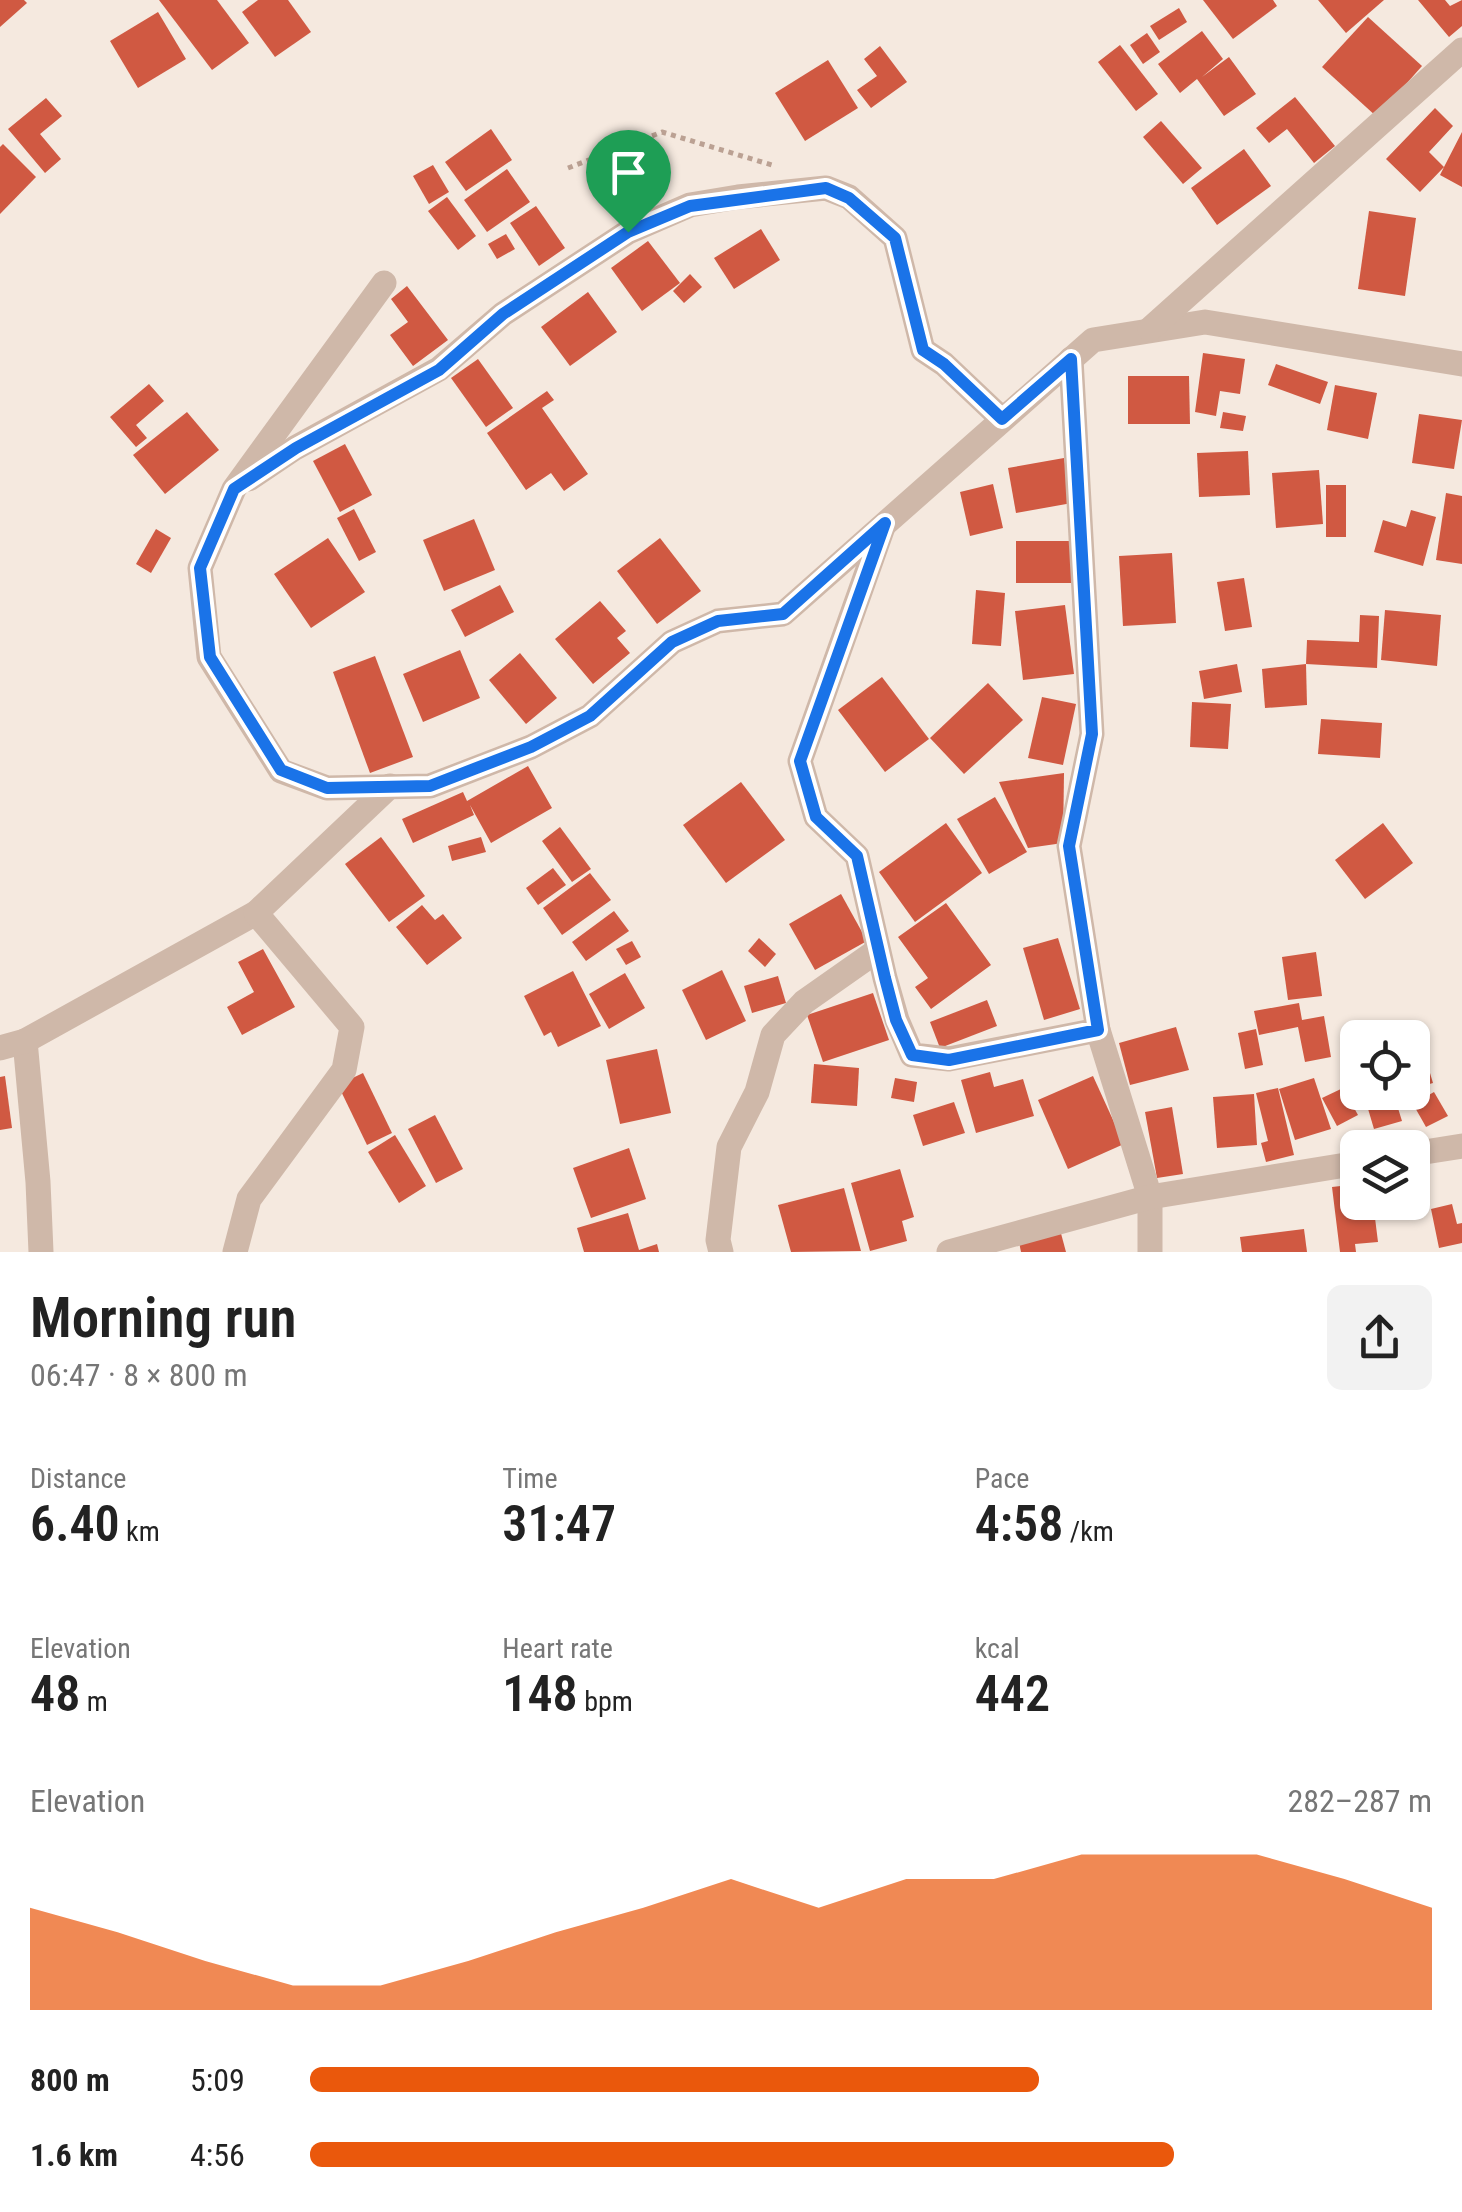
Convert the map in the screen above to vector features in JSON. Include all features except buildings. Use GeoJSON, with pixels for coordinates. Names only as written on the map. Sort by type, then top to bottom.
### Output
{"type":"FeatureCollection","features":[{"type":"Feature","properties":{"kind":"street"},"geometry":{"type":"LineString","coordinates":[[1150,329],[1462,50]]}},
{"type":"Feature","properties":{"kind":"street"},"geometry":{"type":"LineString","coordinates":[[234,489],[296,448],[439,370],[503,314],[628,232],[690,206],[826,188],[849,198],[895,238],[923,350],[944,364],[1002,419]]}},
{"type":"Feature","properties":{"kind":"street"},"geometry":{"type":"LineString","coordinates":[[384,283],[234,489],[200,568],[210,657],[281,770],[327,788],[430,786],[531,747],[590,716],[672,642],[718,621],[783,614],[1094,340],[1205,322],[1462,364]]}},
{"type":"Feature","properties":{"kind":"street"},"geometry":{"type":"LineString","coordinates":[[1071,359],[1092,734],[1069,846],[1098,1030],[1150,1197],[1150,1252]]}},
{"type":"Feature","properties":{"kind":"street"},"geometry":{"type":"LineString","coordinates":[[885,523],[800,761],[816,817],[857,856],[896,1020],[912,1055],[949,1060],[1098,1030]]}},
{"type":"Feature","properties":{"kind":"street"},"geometry":{"type":"LineString","coordinates":[[41,1252],[38,1182],[12,1044],[256,913],[390,786]]}},
{"type":"Feature","properties":{"kind":"street"},"geometry":{"type":"LineString","coordinates":[[236,1252],[249,1200],[344,1070],[352,1027],[256,913]]}},
{"type":"Feature","properties":{"kind":"street"},"geometry":{"type":"LineString","coordinates":[[721,1252],[718,1240],[728,1147],[757,1092],[773,1036],[804,1002],[878,950]]}},
{"type":"Feature","properties":{"kind":"street"},"geometry":{"type":"LineString","coordinates":[[1430,1151],[1462,1146]]}},
{"type":"Feature","properties":{"kind":"street"},"geometry":{"type":"LineString","coordinates":[[949,1252],[1150,1197],[1340,1166]]}},
{"type":"Feature","properties":{"kind":"path"},"geometry":{"type":"LineString","coordinates":[[568,168],[662,132],[776,167]]}},
{"type":"Feature","properties":{"kind":"route"},"geometry":{"type":"LineString","coordinates":[[826,188],[849,198],[895,238],[923,350],[944,364],[1002,419],[1071,359],[1092,734],[1069,846],[1098,1030],[949,1060],[912,1055],[896,1020],[857,856],[816,817],[800,761],[885,523],[783,614],[718,621],[672,642],[590,716],[531,747],[430,786],[327,788],[281,770],[210,657],[200,568],[234,489],[296,448],[439,370],[503,314],[628,232],[690,206],[826,188]]}}]}
